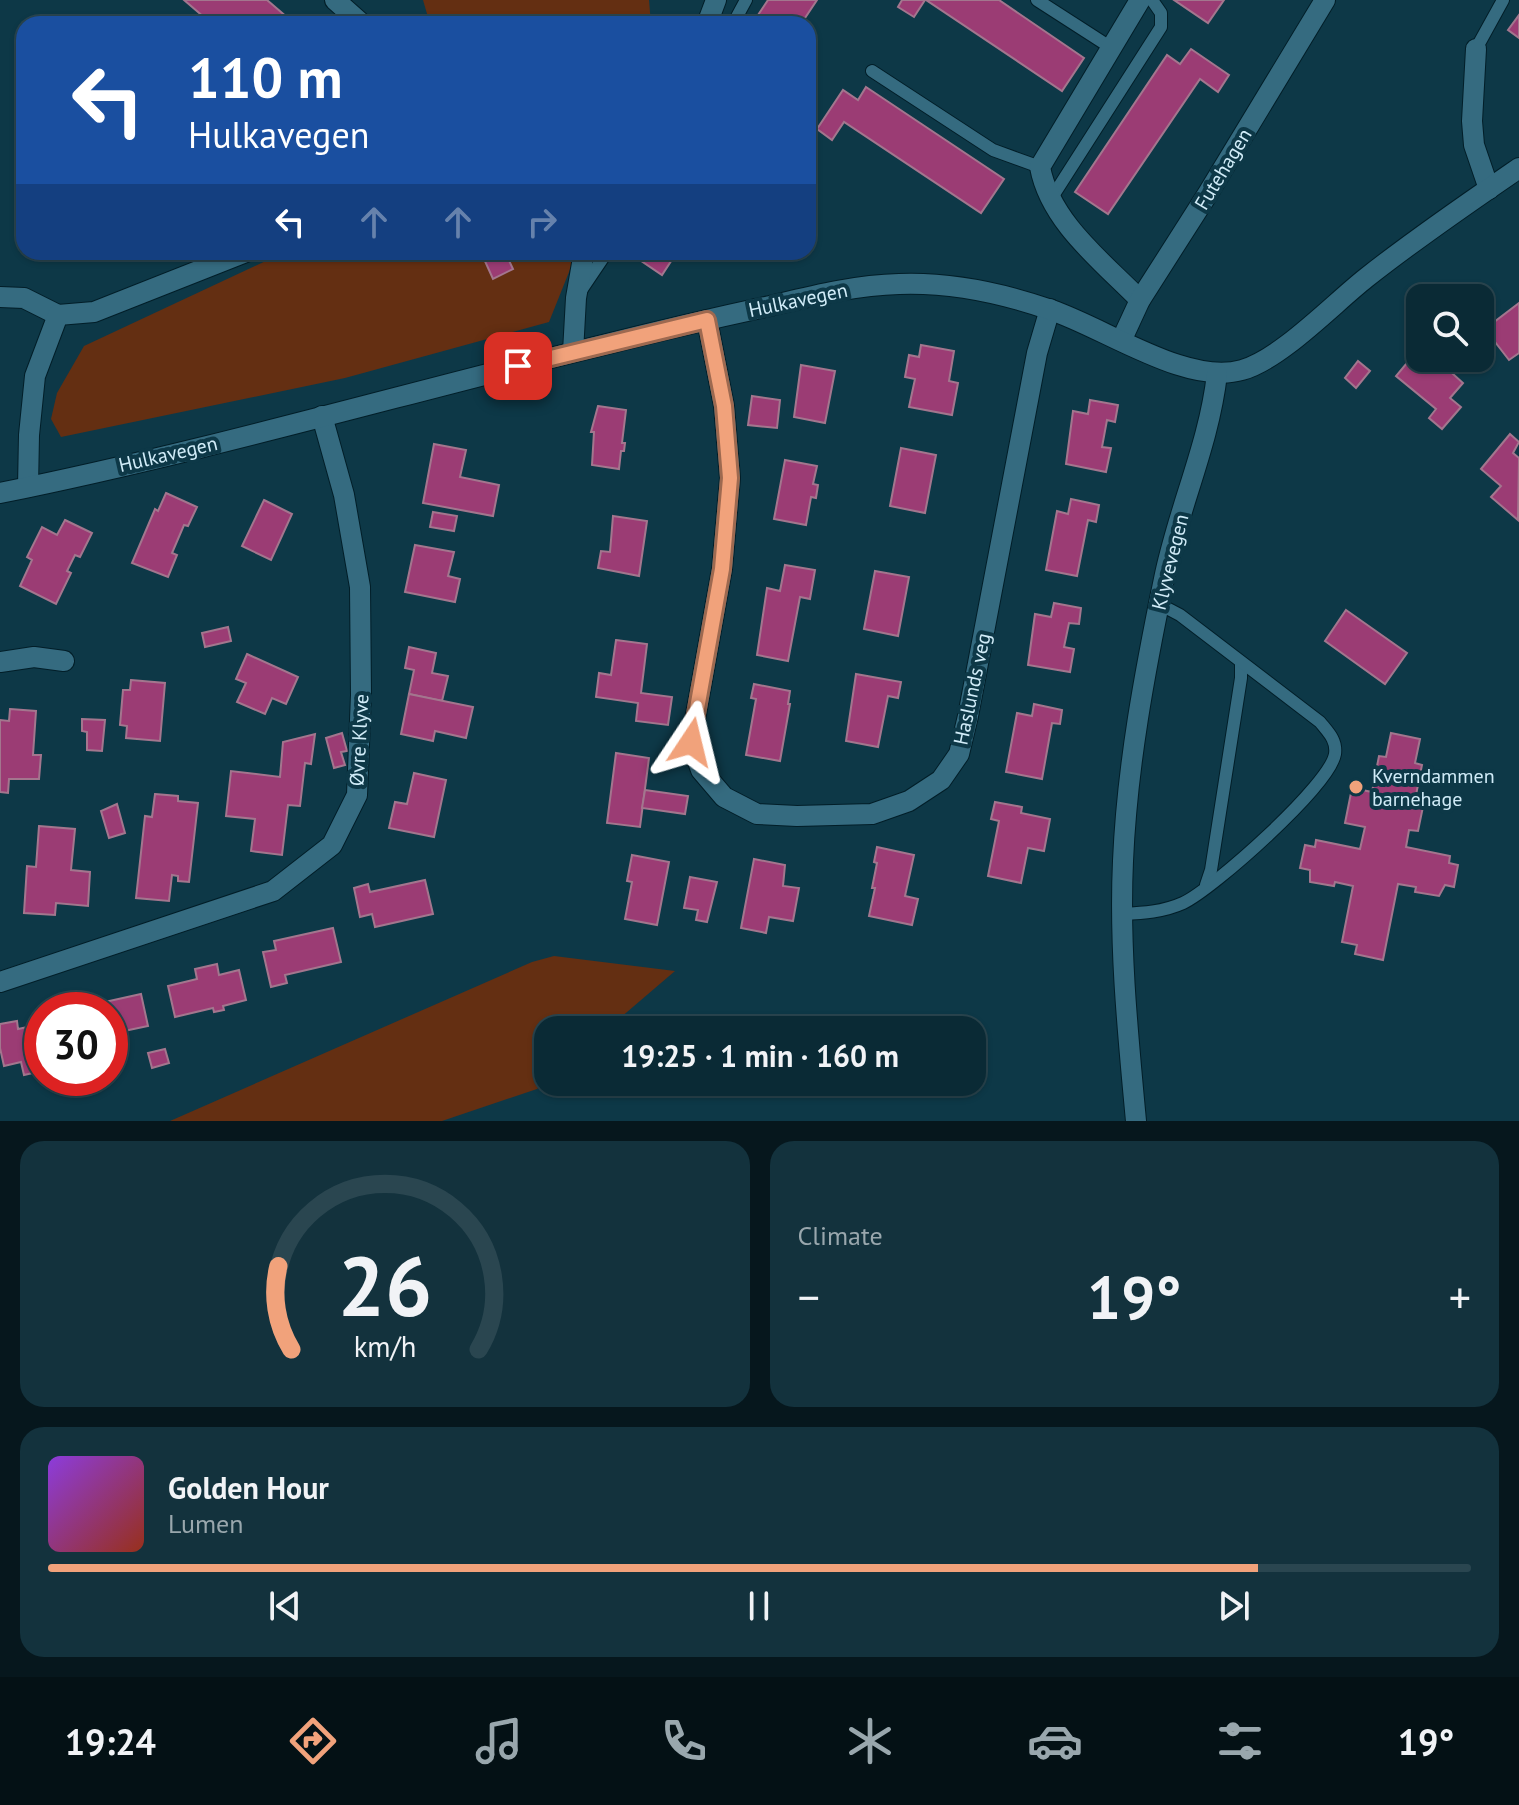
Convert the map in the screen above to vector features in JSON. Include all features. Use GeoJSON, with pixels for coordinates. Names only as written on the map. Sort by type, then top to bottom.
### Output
{"type":"FeatureCollection","features":[{"type":"Feature","properties":{"kind":"street"},"geometry":{"type":"LineString","coordinates":[[335,0],[353,16]]}},
{"type":"Feature","properties":{"kind":"street"},"geometry":{"type":"LineString","coordinates":[[1140,0],[1040,167],[1044,185],[1066,224],[1140,300]]}},
{"type":"Feature","properties":{"kind":"street","name":"Futehagen"},"geometry":{"type":"LineString","coordinates":[[1122,339],[1140,300],[1325,0]]}},
{"type":"Feature","properties":{"kind":"street"},"geometry":{"type":"LineString","coordinates":[[1476,49],[1472,121],[1474,145],[1489,189]]}},
{"type":"Feature","properties":{"kind":"street"},"geometry":{"type":"LineString","coordinates":[[1217,374],[1244,370],[1270,356],[1370,275],[1519,168]]}},
{"type":"Feature","properties":{"kind":"street"},"geometry":{"type":"LineString","coordinates":[[0,297],[24,298],[58,315],[94,312],[208,260]]}},
{"type":"Feature","properties":{"kind":"street"},"geometry":{"type":"LineString","coordinates":[[573,352],[576,298],[583,260]]}},
{"type":"Feature","properties":{"kind":"street","name":"Hulkavegen"},"geometry":{"type":"LineString","coordinates":[[0,493],[573,352],[852,288],[899,284],[976,290],[1050,309],[1174,364],[1217,374]]}},
{"type":"Feature","properties":{"kind":"street","name":"Haslunds veg"},"geometry":{"type":"LineString","coordinates":[[707,320],[724,406],[730,478],[722,569],[691,742],[701,770],[724,797],[757,814],[872,814],[909,801],[941,780],[959,754],[1037,353],[1050,309]]}},
{"type":"Feature","properties":{"kind":"street"},"geometry":{"type":"LineString","coordinates":[[28,487],[35,376],[58,315]]}},
{"type":"Feature","properties":{"kind":"street","name":"Klyvevegen"},"geometry":{"type":"LineString","coordinates":[[1136,1121],[1122,914],[1123,858],[1136,734],[1169,551],[1205,444],[1217,374]]}},
{"type":"Feature","properties":{"kind":"street","name":"Øvre Klyve"},"geometry":{"type":"LineString","coordinates":[[0,982],[273,891],[332,845],[357,795],[361,695],[360,587],[344,495],[322,416]]}},
{"type":"Feature","properties":{"kind":"street"},"geometry":{"type":"LineString","coordinates":[[0,662],[34,657],[64,661]]}},
{"type":"Feature","properties":{"kind":"lane"},"geometry":{"type":"LineString","coordinates":[[1037,0],[1110,47]]}},
{"type":"Feature","properties":{"kind":"lane"},"geometry":{"type":"LineString","coordinates":[[1051,199],[1161,27],[1161,13],[1152,0]]}},
{"type":"Feature","properties":{"kind":"lane"},"geometry":{"type":"LineString","coordinates":[[1476,49],[1503,0]]}},
{"type":"Feature","properties":{"kind":"lane"},"geometry":{"type":"LineString","coordinates":[[872,71],[993,150],[1040,167]]}},
{"type":"Feature","properties":{"kind":"lane"},"geometry":{"type":"LineString","coordinates":[[576,298],[602,260]]}},
{"type":"Feature","properties":{"kind":"lane"},"geometry":{"type":"LineString","coordinates":[[1122,914],[1154,913],[1182,904],[1250,853],[1310,793],[1335,757],[1332,736],[1320,722],[1180,615],[1159,604]]}},
{"type":"Feature","properties":{"kind":"lane"},"geometry":{"type":"LineString","coordinates":[[1206,886],[1225,788],[1241,664]]}},
{"type":"Feature","properties":{"kind":"shaded area"},"geometry":{"type":"Polygon","coordinates":[[[423,0],[649,0],[650,16],[428,16],[423,0]]]}},
{"type":"Feature","properties":{"kind":"shaded area"},"geometry":{"type":"Polygon","coordinates":[[[268,260],[574,260],[549,322],[345,378],[61,437],[51,419],[57,393],[84,346],[268,260]]]}},
{"type":"Feature","properties":{"kind":"shaded area"},"geometry":{"type":"Polygon","coordinates":[[[554,956],[675,971],[622,1016],[534,1016],[534,1090],[442,1121],[170,1121],[532,962],[554,956]]]}},
{"type":"Feature","properties":{"kind":"building"},"geometry":{"type":"Polygon","coordinates":[[[184,0],[267,0],[286,16],[203,16],[184,0]]]}},
{"type":"Feature","properties":{"kind":"building"},"geometry":{"type":"Polygon","coordinates":[[[768,0],[817,0],[806,16],[757,16],[768,0]]]}},
{"type":"Feature","properties":{"kind":"building"},"geometry":{"type":"Polygon","coordinates":[[[902,0],[925,0],[914,17],[898,7],[902,0]]]}},
{"type":"Feature","properties":{"kind":"building"},"geometry":{"type":"Polygon","coordinates":[[[926,0],[999,0],[1084,58],[1062,91],[926,0]]]}},
{"type":"Feature","properties":{"kind":"building"},"geometry":{"type":"Polygon","coordinates":[[[1174,0],[1224,0],[1208,23],[1174,0]]]}},
{"type":"Feature","properties":{"kind":"building"},"geometry":{"type":"Polygon","coordinates":[[[1519,15],[1519,38],[1508,30],[1519,15]]]}},
{"type":"Feature","properties":{"kind":"building"},"geometry":{"type":"Polygon","coordinates":[[[1191,49],[1229,75],[1218,92],[1200,79],[1108,214],[1075,192],[1167,55],[1180,64],[1191,49]]]}},
{"type":"Feature","properties":{"kind":"building"},"geometry":{"type":"Polygon","coordinates":[[[866,87],[1004,179],[981,213],[844,122],[832,140],[817,129],[843,90],[858,100],[866,87]]]}},
{"type":"Feature","properties":{"kind":"building"},"geometry":{"type":"Polygon","coordinates":[[[484,260],[509,260],[513,269],[493,279],[484,260]]]}},
{"type":"Feature","properties":{"kind":"building"},"geometry":{"type":"Polygon","coordinates":[[[640,260],[672,260],[662,275],[640,260]]]}},
{"type":"Feature","properties":{"kind":"building"},"geometry":{"type":"Polygon","coordinates":[[[1519,303],[1519,353],[1509,360],[1494,341],[1494,322],[1519,303]]]}},
{"type":"Feature","properties":{"kind":"building"},"geometry":{"type":"Polygon","coordinates":[[[921,345],[954,351],[949,381],[958,383],[952,415],[909,407],[915,379],[905,377],[909,355],[919,357],[921,345]]]}},
{"type":"Feature","properties":{"kind":"building"},"geometry":{"type":"Polygon","coordinates":[[[1358,361],[1370,371],[1356,388],[1345,378],[1358,361]]]}},
{"type":"Feature","properties":{"kind":"building"},"geometry":{"type":"Polygon","coordinates":[[[1406,364],[1406,372],[1451,372],[1463,383],[1450,398],[1461,407],[1442,429],[1429,418],[1436,409],[1396,376],[1406,364]]]}},
{"type":"Feature","properties":{"kind":"building"},"geometry":{"type":"Polygon","coordinates":[[[801,365],[835,371],[825,423],[794,417],[801,365]]]}},
{"type":"Feature","properties":{"kind":"building"},"geometry":{"type":"Polygon","coordinates":[[[752,396],[780,400],[777,428],[748,425],[752,396]]]}},
{"type":"Feature","properties":{"kind":"building"},"geometry":{"type":"Polygon","coordinates":[[[1090,400],[1118,405],[1115,422],[1107,420],[1102,447],[1111,448],[1106,472],[1066,464],[1073,411],[1088,414],[1090,400]]]}},
{"type":"Feature","properties":{"kind":"building"},"geometry":{"type":"Polygon","coordinates":[[[598,406],[626,410],[622,443],[625,443],[619,469],[592,465],[594,432],[591,432],[598,406]]]}},
{"type":"Feature","properties":{"kind":"building"},"geometry":{"type":"Polygon","coordinates":[[[1510,434],[1519,442],[1513,453],[1519,458],[1518,520],[1491,497],[1501,486],[1481,469],[1510,434]]]}},
{"type":"Feature","properties":{"kind":"building"},"geometry":{"type":"Polygon","coordinates":[[[434,444],[466,450],[460,477],[499,485],[493,516],[423,503],[434,444]]]}},
{"type":"Feature","properties":{"kind":"building"},"geometry":{"type":"Polygon","coordinates":[[[901,448],[936,455],[925,513],[890,506],[901,448]]]}},
{"type":"Feature","properties":{"kind":"building"},"geometry":{"type":"Polygon","coordinates":[[[785,460],[817,466],[813,484],[818,485],[816,498],[811,497],[806,525],[774,519],[785,460]]]}},
{"type":"Feature","properties":{"kind":"building"},"geometry":{"type":"Polygon","coordinates":[[[166,493],[197,507],[188,526],[184,525],[172,553],[177,555],[168,577],[132,563],[155,509],[158,511],[166,493]]]}},
{"type":"Feature","properties":{"kind":"building"},"geometry":{"type":"Polygon","coordinates":[[[1071,499],[1099,505],[1096,522],[1088,520],[1077,576],[1046,570],[1057,511],[1068,514],[1071,499]]]}},
{"type":"Feature","properties":{"kind":"building"},"geometry":{"type":"Polygon","coordinates":[[[264,500],[292,514],[271,560],[242,546],[264,500]]]}},
{"type":"Feature","properties":{"kind":"building"},"geometry":{"type":"Polygon","coordinates":[[[433,512],[457,516],[454,531],[430,527],[433,512]]]}},
{"type":"Feature","properties":{"kind":"building"},"geometry":{"type":"Polygon","coordinates":[[[613,516],[647,521],[639,576],[598,568],[601,551],[610,552],[613,516]]]}},
{"type":"Feature","properties":{"kind":"building"},"geometry":{"type":"Polygon","coordinates":[[[65,520],[92,533],[80,557],[75,555],[67,571],[71,573],[56,604],[20,586],[32,560],[27,557],[42,527],[57,535],[65,520]]]}},
{"type":"Feature","properties":{"kind":"building"},"geometry":{"type":"Polygon","coordinates":[[[415,545],[454,552],[448,576],[460,579],[455,602],[405,592],[415,545]]]}},
{"type":"Feature","properties":{"kind":"building"},"geometry":{"type":"Polygon","coordinates":[[[785,565],[815,570],[810,599],[800,597],[788,661],[757,655],[767,588],[780,591],[785,565]]]}},
{"type":"Feature","properties":{"kind":"building"},"geometry":{"type":"Polygon","coordinates":[[[875,571],[909,577],[898,636],[864,629],[875,571]]]}},
{"type":"Feature","properties":{"kind":"building"},"geometry":{"type":"Polygon","coordinates":[[[1054,603],[1081,608],[1079,624],[1069,623],[1064,647],[1074,649],[1070,672],[1028,665],[1035,614],[1051,617],[1054,603]]]}},
{"type":"Feature","properties":{"kind":"building"},"geometry":{"type":"Polygon","coordinates":[[[1346,610],[1407,653],[1385,684],[1325,641],[1346,610]]]}},
{"type":"Feature","properties":{"kind":"building"},"geometry":{"type":"Polygon","coordinates":[[[228,627],[231,641],[205,647],[202,633],[228,627]]]}},
{"type":"Feature","properties":{"kind":"building"},"geometry":{"type":"Polygon","coordinates":[[[616,640],[647,644],[641,693],[672,697],[668,725],[636,721],[638,703],[596,697],[599,673],[611,675],[616,640]]]}},
{"type":"Feature","properties":{"kind":"building"},"geometry":{"type":"Polygon","coordinates":[[[409,647],[436,653],[432,673],[448,676],[442,701],[409,694],[414,670],[405,668],[409,647]]]}},
{"type":"Feature","properties":{"kind":"building"},"geometry":{"type":"Polygon","coordinates":[[[247,654],[298,677],[286,704],[272,698],[265,714],[237,702],[246,683],[236,679],[247,654]]]}},
{"type":"Feature","properties":{"kind":"building"},"geometry":{"type":"Polygon","coordinates":[[[856,674],[901,682],[898,698],[888,696],[878,747],[846,741],[856,674]]]}},
{"type":"Feature","properties":{"kind":"building"},"geometry":{"type":"Polygon","coordinates":[[[131,680],[165,683],[160,741],[126,738],[127,726],[120,725],[123,690],[130,690],[131,680]]]}},
{"type":"Feature","properties":{"kind":"building"},"geometry":{"type":"Polygon","coordinates":[[[754,684],[790,691],[780,761],[746,755],[756,699],[751,698],[754,684]]]}},
{"type":"Feature","properties":{"kind":"building"},"geometry":{"type":"Polygon","coordinates":[[[409,694],[473,707],[466,738],[435,731],[433,741],[401,734],[409,694]]]}},
{"type":"Feature","properties":{"kind":"building"},"geometry":{"type":"Polygon","coordinates":[[[1034,704],[1062,710],[1060,724],[1052,723],[1042,779],[1006,772],[1017,713],[1032,716],[1034,704]]]}},
{"type":"Feature","properties":{"kind":"building"},"geometry":{"type":"Polygon","coordinates":[[[10,709],[36,711],[33,755],[41,755],[39,779],[9,779],[8,793],[0,792],[0,720],[9,721],[10,709]]]}},
{"type":"Feature","properties":{"kind":"building"},"geometry":{"type":"Polygon","coordinates":[[[82,719],[105,720],[102,751],[87,750],[87,732],[82,731],[82,719]]]}},
{"type":"Feature","properties":{"kind":"building"},"geometry":{"type":"Polygon","coordinates":[[[342,733],[347,751],[341,752],[345,765],[334,768],[326,738],[342,733]]]}},
{"type":"Feature","properties":{"kind":"building"},"geometry":{"type":"Polygon","coordinates":[[[1391,733],[1420,739],[1415,763],[1422,765],[1416,795],[1425,797],[1418,831],[1409,830],[1406,847],[1450,856],[1449,863],[1458,865],[1454,887],[1445,885],[1439,896],[1415,892],[1416,887],[1398,884],[1383,960],[1355,954],[1357,945],[1342,942],[1353,886],[1310,882],[1310,870],[1300,868],[1305,845],[1315,847],[1316,840],[1360,849],[1365,827],[1345,823],[1352,788],[1372,792],[1379,756],[1386,757],[1391,733]]]}},
{"type":"Feature","properties":{"kind":"building"},"geometry":{"type":"Polygon","coordinates":[[[315,734],[311,764],[305,763],[300,806],[288,805],[282,855],[251,851],[255,819],[226,816],[231,771],[280,777],[283,742],[315,734]]]}},
{"type":"Feature","properties":{"kind":"building"},"geometry":{"type":"Polygon","coordinates":[[[616,753],[649,758],[640,827],[607,823],[616,753]]]}},
{"type":"Feature","properties":{"kind":"building"},"geometry":{"type":"Polygon","coordinates":[[[414,773],[446,780],[434,837],[389,828],[395,802],[407,804],[414,773]]]}},
{"type":"Feature","properties":{"kind":"building"},"geometry":{"type":"Polygon","coordinates":[[[645,790],[688,796],[685,814],[642,808],[645,790]]]}},
{"type":"Feature","properties":{"kind":"building"},"geometry":{"type":"Polygon","coordinates":[[[155,794],[178,796],[178,801],[198,803],[189,882],[178,881],[178,876],[172,875],[169,901],[136,898],[145,816],[152,817],[155,794]]]}},
{"type":"Feature","properties":{"kind":"building"},"geometry":{"type":"Polygon","coordinates":[[[995,802],[1022,807],[1021,813],[1050,819],[1044,851],[1028,848],[1021,883],[988,876],[999,821],[991,819],[995,802]]]}},
{"type":"Feature","properties":{"kind":"building"},"geometry":{"type":"Polygon","coordinates":[[[117,804],[125,833],[109,838],[101,811],[117,804]]]}},
{"type":"Feature","properties":{"kind":"building"},"geometry":{"type":"Polygon","coordinates":[[[39,826],[75,829],[71,870],[90,872],[88,906],[56,903],[55,915],[24,913],[27,866],[36,867],[39,826]]]}},
{"type":"Feature","properties":{"kind":"building"},"geometry":{"type":"Polygon","coordinates":[[[877,847],[914,855],[905,896],[918,899],[912,925],[869,916],[875,888],[872,888],[877,847]]]}},
{"type":"Feature","properties":{"kind":"building"},"geometry":{"type":"Polygon","coordinates":[[[632,855],[669,862],[657,925],[625,919],[632,882],[627,881],[632,855]]]}},
{"type":"Feature","properties":{"kind":"building"},"geometry":{"type":"Polygon","coordinates":[[[754,859],[785,865],[783,886],[799,888],[793,921],[769,917],[766,933],[741,928],[754,859]]]}},
{"type":"Feature","properties":{"kind":"building"},"geometry":{"type":"Polygon","coordinates":[[[690,877],[717,882],[707,922],[696,920],[698,910],[684,908],[690,877]]]}},
{"type":"Feature","properties":{"kind":"building"},"geometry":{"type":"Polygon","coordinates":[[[425,880],[433,914],[375,927],[372,914],[360,917],[354,888],[368,884],[370,892],[425,880]]]}},
{"type":"Feature","properties":{"kind":"building"},"geometry":{"type":"Polygon","coordinates":[[[333,928],[341,962],[285,975],[287,983],[271,987],[263,952],[276,950],[274,941],[333,928]]]}},
{"type":"Feature","properties":{"kind":"building"},"geometry":{"type":"Polygon","coordinates":[[[217,964],[219,975],[239,970],[246,1000],[223,1006],[224,1010],[214,1012],[213,1008],[175,1017],[168,986],[197,979],[195,969],[217,964]]]}},
{"type":"Feature","properties":{"kind":"building"},"geometry":{"type":"Polygon","coordinates":[[[141,994],[148,1026],[128,1030],[128,997],[141,994]]]}},
{"type":"Feature","properties":{"kind":"building"},"geometry":{"type":"Polygon","coordinates":[[[17,1021],[18,1029],[24,1028],[24,1075],[21,1062],[4,1066],[0,1024],[17,1021]]]}},
{"type":"Feature","properties":{"kind":"building"},"geometry":{"type":"Polygon","coordinates":[[[165,1049],[169,1063],[152,1068],[148,1053],[165,1049]]]}},
{"type":"Feature","properties":{"kind":"place","name":"Kverndammen barnehage"},"geometry":{"type":"Point","coordinates":[1356,787]}},
{"type":"Feature","properties":{"kind":"route"},"geometry":{"type":"LineString","coordinates":[[518,366],[707,320],[724,406],[730,478],[722,569],[691,742]]}}]}
